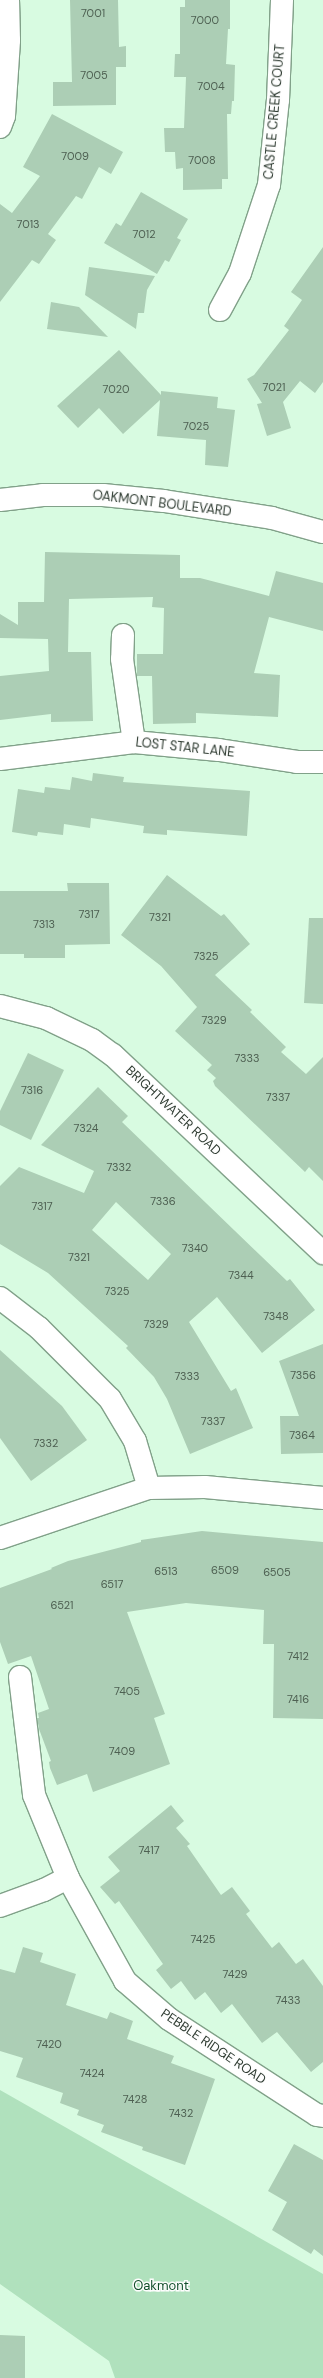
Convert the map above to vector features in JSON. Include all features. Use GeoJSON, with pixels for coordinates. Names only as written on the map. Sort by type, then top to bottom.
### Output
{"type":"FeatureCollection","features":[{"type":"Feature","properties":{"kind":"street"},"geometry":{"type":"LineString","coordinates":[[0,127],[4,116],[9,40],[8,0]]}},
{"type":"Feature","properties":{"kind":"street","name":"CASTLE CREEK COURT"},"geometry":{"type":"LineString","coordinates":[[220,310],[240,272],[269,185],[278,100],[282,0]]}},
{"type":"Feature","properties":{"kind":"street","name":"OAKMONT BOULEVARD"},"geometry":{"type":"LineString","coordinates":[[0,500],[43,495],[103,495],[164,501],[272,518],[323,532]]}},
{"type":"Feature","properties":{"kind":"street"},"geometry":{"type":"LineString","coordinates":[[123,635],[122,659],[134,742]]}},
{"type":"Feature","properties":{"kind":"street","name":"LOST STAR LANE"},"geometry":{"type":"LineString","coordinates":[[0,760],[134,742],[219,750],[297,762],[323,762]]}},
{"type":"Feature","properties":{"kind":"street","name":"BRIGHTWATER ROAD"},"geometry":{"type":"LineString","coordinates":[[0,1006],[46,1018],[92,1040],[113,1055],[323,1253]]}},
{"type":"Feature","properties":{"kind":"street"},"geometry":{"type":"LineString","coordinates":[[0,1298],[40,1328],[110,1398],[135,1441],[148,1488]]}},
{"type":"Feature","properties":{"kind":"street"},"geometry":{"type":"LineString","coordinates":[[0,1538],[148,1488],[205,1487],[323,1498]]}},
{"type":"Feature","properties":{"kind":"street","name":"PEBBLE RIDGE ROAD"},"geometry":{"type":"LineString","coordinates":[[20,1678],[34,1795],[68,1878],[125,1981],[169,2019],[310,2111],[323,2116]]}},
{"type":"Feature","properties":{"kind":"street"},"geometry":{"type":"LineString","coordinates":[[0,1906],[44,1890],[68,1878]]}},
{"type":"Feature","properties":{"kind":"green space","name":"Oakmont"},"geometry":{"type":"Polygon","coordinates":[[[0,2090],[323,2274],[323,2378],[115,2378],[109,2361],[0,2284],[0,2090]]]}},
{"type":"Feature","properties":{"kind":"building"},"geometry":{"type":"Polygon","coordinates":[[[70,0],[118,0],[119,47],[126,46],[126,67],[116,67],[116,105],[53,106],[53,82],[72,82],[70,0]]]}},
{"type":"Feature","properties":{"kind":"building"},"geometry":{"type":"Polygon","coordinates":[[[185,0],[230,0],[230,29],[228,29],[226,64],[235,65],[234,101],[232,101],[231,114],[227,114],[228,179],[222,179],[222,189],[183,190],[183,168],[176,169],[175,152],[165,152],[164,128],[184,128],[186,77],[174,77],[175,54],[180,54],[180,7],[185,7],[185,0]]]}},
{"type":"Feature","properties":{"kind":"building"},"geometry":{"type":"Polygon","coordinates":[[[52,114],[123,152],[111,174],[99,167],[82,199],[76,196],[48,234],[56,240],[39,264],[32,260],[0,302],[0,204],[12,213],[40,176],[23,167],[52,114]]]}},
{"type":"Feature","properties":{"kind":"building"},"geometry":{"type":"Polygon","coordinates":[[[141,192],[188,219],[177,238],[181,240],[169,262],[165,260],[157,274],[104,243],[116,223],[121,226],[141,192]]]}},
{"type":"Feature","properties":{"kind":"building"},"geometry":{"type":"Polygon","coordinates":[[[323,247],[323,382],[315,393],[300,381],[283,402],[291,428],[267,436],[257,404],[262,403],[247,379],[254,375],[289,330],[284,326],[302,300],[291,292],[323,247]]]}},
{"type":"Feature","properties":{"kind":"building"},"geometry":{"type":"Polygon","coordinates":[[[89,267],[155,276],[147,290],[144,313],[138,313],[136,329],[85,295],[89,267]]]}},
{"type":"Feature","properties":{"kind":"building"},"geometry":{"type":"Polygon","coordinates":[[[51,302],[79,307],[108,337],[47,329],[51,302]]]}},
{"type":"Feature","properties":{"kind":"building"},"geometry":{"type":"Polygon","coordinates":[[[119,350],[161,395],[161,391],[218,397],[217,408],[235,410],[228,467],[205,465],[206,440],[157,436],[160,400],[123,434],[99,408],[78,428],[57,406],[119,350]]]}},
{"type":"Feature","properties":{"kind":"building"},"geometry":{"type":"Polygon","coordinates":[[[45,552],[180,555],[180,578],[200,578],[269,596],[276,571],[323,583],[323,631],[269,617],[254,673],[280,675],[278,717],[196,713],[196,723],[153,724],[152,676],[137,676],[137,654],[163,654],[164,608],[152,607],[153,597],[69,599],[68,652],[91,652],[93,721],[51,722],[51,714],[0,720],[0,676],[49,671],[48,639],[0,638],[0,614],[18,625],[18,602],[44,602],[45,552]]]}},
{"type":"Feature","properties":{"kind":"building"},"geometry":{"type":"Polygon","coordinates":[[[93,773],[124,777],[123,782],[250,791],[247,836],[167,830],[167,835],[143,833],[144,826],[91,818],[90,828],[64,824],[63,835],[38,832],[37,836],[12,832],[18,789],[44,793],[45,787],[70,790],[72,777],[92,781],[93,773]]]}},
{"type":"Feature","properties":{"kind":"building"},"geometry":{"type":"Polygon","coordinates":[[[167,875],[221,916],[224,914],[250,944],[215,975],[252,1010],[250,1012],[286,1047],[281,1052],[306,1074],[323,1057],[323,1181],[309,1167],[305,1172],[215,1086],[213,1081],[216,1078],[207,1070],[212,1065],[175,1031],[197,1007],[161,966],[121,935],[167,875]]]}},
{"type":"Feature","properties":{"kind":"building"},"geometry":{"type":"Polygon","coordinates":[[[67,883],[109,883],[110,944],[65,945],[65,958],[24,958],[24,954],[0,954],[0,891],[68,891],[67,883]]]}},
{"type":"Feature","properties":{"kind":"building"},"geometry":{"type":"Polygon","coordinates":[[[309,918],[323,918],[323,1004],[304,1003],[309,918]]]}},
{"type":"Feature","properties":{"kind":"building"},"geometry":{"type":"Polygon","coordinates":[[[28,1053],[64,1070],[31,1140],[0,1125],[0,1111],[28,1053]]]}},
{"type":"Feature","properties":{"kind":"building"},"geometry":{"type":"Polygon","coordinates":[[[98,1087],[128,1116],[122,1122],[287,1281],[290,1279],[315,1310],[262,1353],[217,1297],[189,1322],[231,1391],[236,1388],[253,1428],[190,1454],[167,1399],[154,1377],[126,1348],[128,1346],[48,1273],[0,1244],[0,1186],[19,1167],[84,1193],[94,1171],[41,1145],[98,1087]],[[116,1202],[92,1230],[148,1280],[171,1254],[116,1202]]]}},
{"type":"Feature","properties":{"kind":"building"},"geometry":{"type":"Polygon","coordinates":[[[323,1344],[323,1453],[281,1454],[280,1416],[299,1416],[279,1361],[323,1344]]]}},
{"type":"Feature","properties":{"kind":"building"},"geometry":{"type":"Polygon","coordinates":[[[0,1350],[62,1406],[87,1440],[31,1481],[0,1438],[0,1350]]]}},
{"type":"Feature","properties":{"kind":"building"},"geometry":{"type":"Polygon","coordinates":[[[202,1531],[323,1542],[323,1719],[273,1718],[274,1644],[263,1644],[264,1610],[186,1603],[127,1612],[165,1714],[154,1718],[170,1764],[93,1792],[87,1774],[57,1785],[50,1768],[49,1762],[51,1761],[39,1729],[37,1718],[39,1718],[38,1713],[49,1709],[31,1656],[8,1664],[0,1642],[0,1588],[52,1569],[51,1568],[68,1561],[141,1542],[141,1540],[202,1531]]]}},
{"type":"Feature","properties":{"kind":"building"},"geometry":{"type":"Polygon","coordinates":[[[171,1805],[184,1821],[176,1828],[190,1844],[187,1846],[221,1895],[232,1887],[250,1911],[246,1914],[272,1948],[279,1942],[296,1964],[303,1959],[323,1986],[323,2062],[311,2072],[277,2032],[262,2043],[232,2004],[221,2013],[205,1992],[195,2000],[181,1981],[171,1989],[156,1970],[163,1964],[119,1901],[115,1904],[100,1887],[120,1871],[108,1857],[171,1805]]]}},
{"type":"Feature","properties":{"kind":"building"},"geometry":{"type":"Polygon","coordinates":[[[23,1947],[43,1953],[40,1962],[76,1974],[66,2005],[107,2019],[110,2012],[133,2021],[127,2039],[174,2056],[171,2063],[215,2079],[185,2165],[142,2150],[143,2147],[101,2132],[104,2125],[77,2115],[79,2110],[60,2103],[63,2093],[16,2077],[23,2058],[0,2051],[0,1969],[15,1973],[23,1947]]]}},
{"type":"Feature","properties":{"kind":"building"},"geometry":{"type":"Polygon","coordinates":[[[294,2144],[323,2160],[323,2256],[314,2249],[311,2254],[272,2230],[287,2202],[268,2191],[294,2144]]]}},
{"type":"Feature","properties":{"kind":"building"},"geometry":{"type":"Polygon","coordinates":[[[0,2335],[25,2336],[25,2378],[0,2378],[0,2335]]]}}]}
